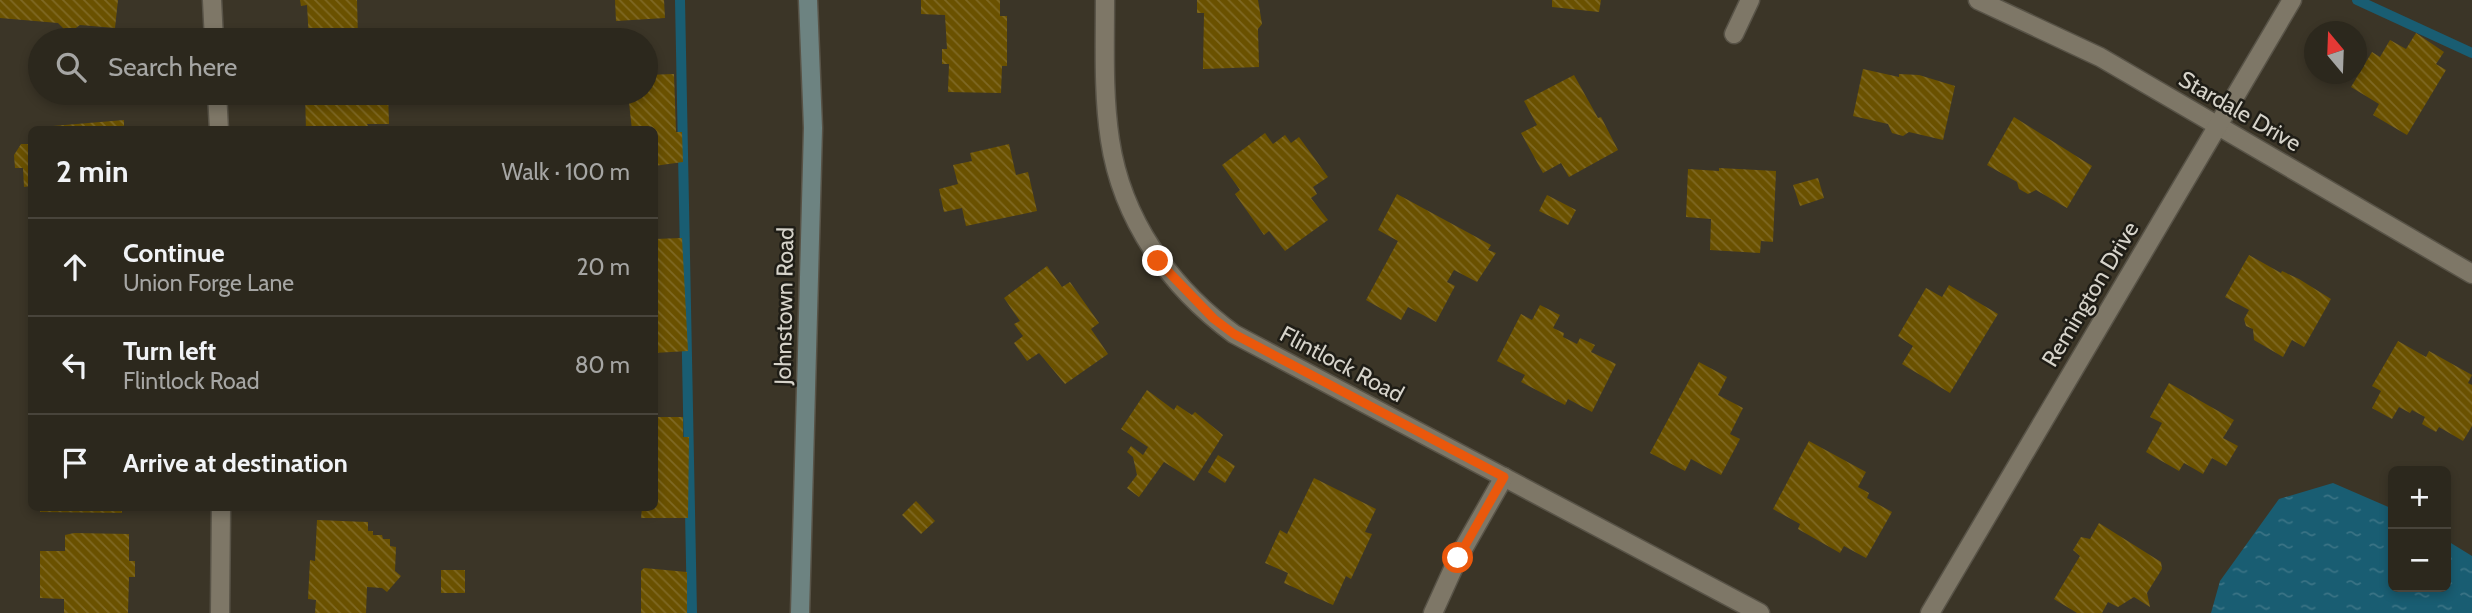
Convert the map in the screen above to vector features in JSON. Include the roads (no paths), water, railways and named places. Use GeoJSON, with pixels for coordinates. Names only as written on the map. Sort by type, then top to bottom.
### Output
{"type":"FeatureCollection","features":[{"type":"Feature","properties":{"kind":"main road","name":"Johnstown Road"},"geometry":{"type":"LineString","coordinates":[[800,613],[813,128],[808,0]]}},
{"type":"Feature","properties":{"kind":"street"},"geometry":{"type":"LineString","coordinates":[[212,0],[213,28]]}},
{"type":"Feature","properties":{"kind":"street","name":"Flintlock Road"},"geometry":{"type":"LineString","coordinates":[[1105,0],[1110,140],[1133,215],[1158,261],[1214,319],[1234,334],[1760,613]]}},
{"type":"Feature","properties":{"kind":"street"},"geometry":{"type":"LineString","coordinates":[[1734,34],[1750,0]]}},
{"type":"Feature","properties":{"kind":"street","name":"Stardale Drive"},"geometry":{"type":"LineString","coordinates":[[1978,0],[2100,57],[2472,274]]}},
{"type":"Feature","properties":{"kind":"street","name":"Remington Drive"},"geometry":{"type":"LineString","coordinates":[[1930,613],[2292,0]]}},
{"type":"Feature","properties":{"kind":"street"},"geometry":{"type":"LineString","coordinates":[[218,105],[219,126]]}},
{"type":"Feature","properties":{"kind":"street"},"geometry":{"type":"LineString","coordinates":[[1433,613],[1458,558],[1504,477]]}},
{"type":"Feature","properties":{"kind":"street"},"geometry":{"type":"LineString","coordinates":[[220,613],[221,511]]}},
{"type":"Feature","properties":{"kind":"water"},"geometry":{"type":"Polygon","coordinates":[[[2333,483],[2388,507],[2388,592],[2451,592],[2451,543],[2472,556],[2472,613],[2211,613],[2220,581],[2279,499],[2333,483]]]}},
{"type":"Feature","properties":{"kind":"waterway"},"geometry":{"type":"LineString","coordinates":[[680,0],[692,613]]}},
{"type":"Feature","properties":{"kind":"waterway"},"geometry":{"type":"LineString","coordinates":[[2357,0],[2472,53]]}}]}
